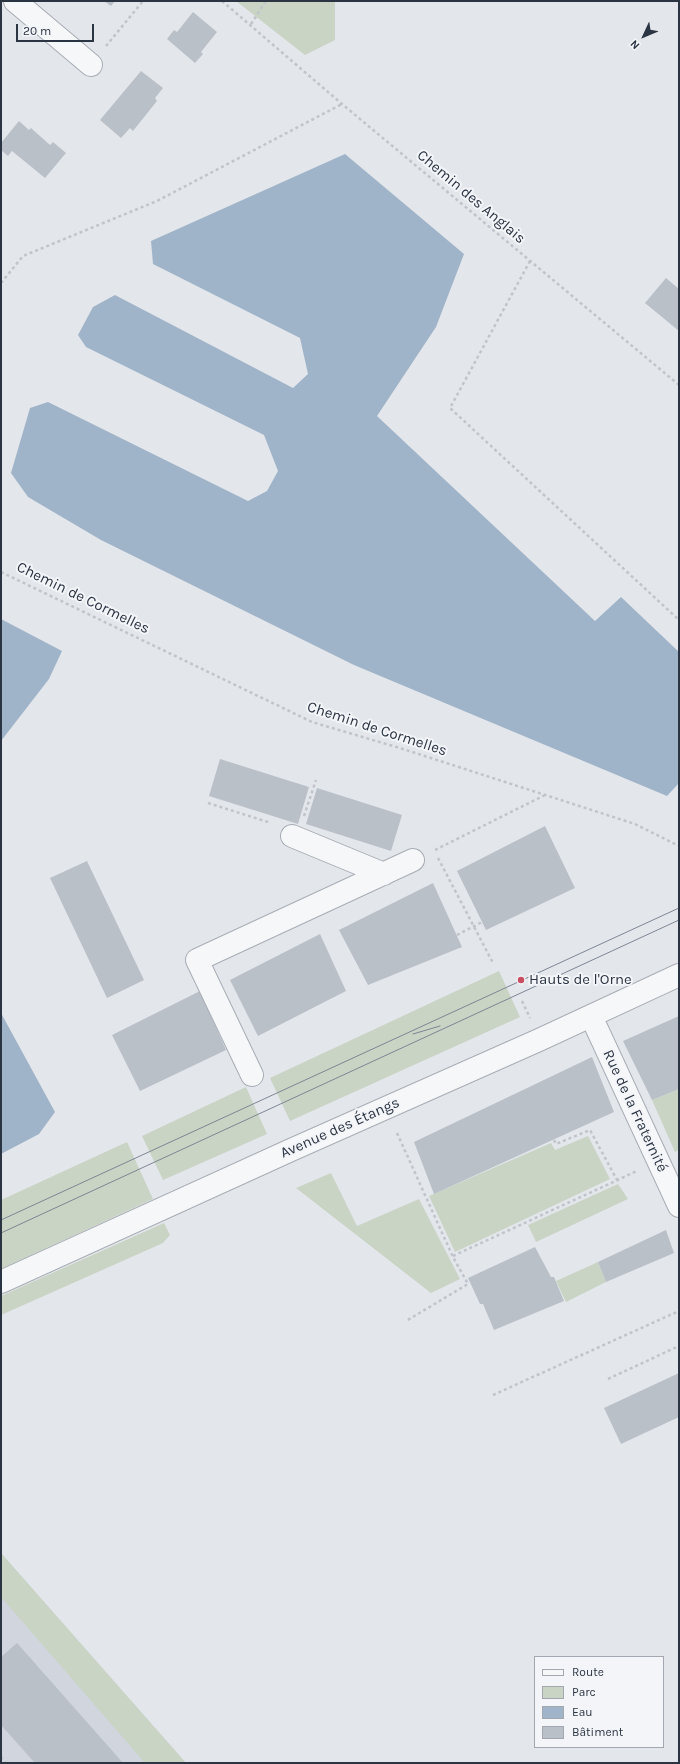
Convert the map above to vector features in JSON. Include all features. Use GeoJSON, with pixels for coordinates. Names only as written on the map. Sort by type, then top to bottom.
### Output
{"type":"FeatureCollection","features":[{"type":"Feature","properties":{"kind":"street"},"geometry":{"type":"LineString","coordinates":[[15,1],[91,65]]}},
{"type":"Feature","properties":{"kind":"street"},"geometry":{"type":"LineString","coordinates":[[292,836],[384,874]]}},
{"type":"Feature","properties":{"kind":"street"},"geometry":{"type":"LineString","coordinates":[[252,1075],[197,960],[413,860]]}},
{"type":"Feature","properties":{"kind":"street","name":"Avenue des Étangs"},"geometry":{"type":"LineString","coordinates":[[1,1282],[298,1146],[591,1016],[679,975]]}},
{"type":"Feature","properties":{"kind":"street","name":"Rue de la Fraternité"},"geometry":{"type":"LineString","coordinates":[[591,1016],[679,1206]]}},
{"type":"Feature","properties":{"kind":"path"},"geometry":{"type":"LineString","coordinates":[[91,65],[143,1]]}},
{"type":"Feature","properties":{"kind":"path","name":"Chemin des Anglais"},"geometry":{"type":"LineString","coordinates":[[222,1],[251,24],[342,104],[679,385]]}},
{"type":"Feature","properties":{"kind":"path"},"geometry":{"type":"LineString","coordinates":[[251,24],[266,1]]}},
{"type":"Feature","properties":{"kind":"path"},"geometry":{"type":"LineString","coordinates":[[1,283],[23,256],[157,200],[342,104]]}},
{"type":"Feature","properties":{"kind":"path"},"geometry":{"type":"LineString","coordinates":[[530,261],[450,408],[679,620]]}},
{"type":"Feature","properties":{"kind":"path","name":"Chemin de Cormelles"},"geometry":{"type":"LineString","coordinates":[[1,572],[312,722],[635,824],[679,846]]}},
{"type":"Feature","properties":{"kind":"path"},"geometry":{"type":"LineString","coordinates":[[304,817],[316,780]]}},
{"type":"Feature","properties":{"kind":"path"},"geometry":{"type":"LineString","coordinates":[[493,963],[434,850],[545,795]]}},
{"type":"Feature","properties":{"kind":"path"},"geometry":{"type":"LineString","coordinates":[[457,935],[482,922]]}},
{"type":"Feature","properties":{"kind":"path"},"geometry":{"type":"LineString","coordinates":[[522,1001],[532,1024]]}},
{"type":"Feature","properties":{"kind":"path"},"geometry":{"type":"LineString","coordinates":[[554,1140],[556,1144],[590,1130],[617,1180]]}},
{"type":"Feature","properties":{"kind":"path"},"geometry":{"type":"LineString","coordinates":[[397,1133],[453,1257],[468,1284],[406,1321]]}},
{"type":"Feature","properties":{"kind":"path"},"geometry":{"type":"LineString","coordinates":[[453,1257],[639,1170]]}},
{"type":"Feature","properties":{"kind":"path"},"geometry":{"type":"LineString","coordinates":[[493,1395],[679,1311]]}},
{"type":"Feature","properties":{"kind":"path"},"geometry":{"type":"LineString","coordinates":[[608,1379],[679,1346]]}},
{"type":"Feature","properties":{"kind":"path"},"geometry":{"type":"LineString","coordinates":[[1,1757],[6,1763]]}},
{"type":"Feature","properties":{"kind":"shaded area"},"geometry":{"type":"Polygon","coordinates":[[[1,1553],[186,1763],[1,1763],[1,1553]]]}},
{"type":"Feature","properties":{"kind":"green space"},"geometry":{"type":"Polygon","coordinates":[[[236,1],[335,1],[335,40],[305,55],[236,1]]]}},
{"type":"Feature","properties":{"kind":"green space"},"geometry":{"type":"Polygon","coordinates":[[[499,971],[520,1017],[290,1121],[270,1078],[499,971]]]}},
{"type":"Feature","properties":{"kind":"green space"},"geometry":{"type":"Polygon","coordinates":[[[246,1087],[267,1134],[163,1180],[142,1136],[246,1087]]]}},
{"type":"Feature","properties":{"kind":"green space"},"geometry":{"type":"Polygon","coordinates":[[[679,1089],[679,1150],[675,1152],[652,1100],[679,1089]]]}},
{"type":"Feature","properties":{"kind":"green space"},"geometry":{"type":"Polygon","coordinates":[[[588,1136],[610,1179],[455,1252],[429,1196],[551,1143],[555,1150],[588,1136]]]}},
{"type":"Feature","properties":{"kind":"green space"},"geometry":{"type":"Polygon","coordinates":[[[127,1142],[153,1199],[1,1269],[1,1200],[127,1142]]]}},
{"type":"Feature","properties":{"kind":"green space"},"geometry":{"type":"Polygon","coordinates":[[[331,1173],[357,1226],[419,1199],[460,1279],[431,1293],[296,1188],[331,1173]]]}},
{"type":"Feature","properties":{"kind":"green space"},"geometry":{"type":"Polygon","coordinates":[[[618,1184],[628,1199],[536,1242],[528,1225],[618,1184]]]}},
{"type":"Feature","properties":{"kind":"green space"},"geometry":{"type":"Polygon","coordinates":[[[164,1223],[170,1235],[163,1243],[1,1315],[1,1296],[164,1223]]]}},
{"type":"Feature","properties":{"kind":"green space"},"geometry":{"type":"Polygon","coordinates":[[[598,1262],[606,1282],[566,1302],[556,1281],[598,1262]]]}},
{"type":"Feature","properties":{"kind":"green space"},"geometry":{"type":"Polygon","coordinates":[[[1,1553],[186,1763],[145,1763],[1,1597],[1,1553]]]}},
{"type":"Feature","properties":{"kind":"water"},"geometry":{"type":"Polygon","coordinates":[[[345,154],[464,254],[436,327],[377,416],[595,621],[621,597],[679,652],[679,783],[667,796],[354,665],[101,540],[28,497],[11,473],[30,408],[48,402],[248,501],[267,491],[278,471],[264,435],[86,347],[78,335],[93,307],[115,295],[293,388],[308,374],[300,338],[153,264],[151,241],[345,154]]]}},
{"type":"Feature","properties":{"kind":"water"},"geometry":{"type":"Polygon","coordinates":[[[1,619],[62,651],[49,679],[1,741],[1,619]]]}},
{"type":"Feature","properties":{"kind":"water"},"geometry":{"type":"Polygon","coordinates":[[[1,1013],[55,1112],[39,1134],[1,1154],[1,1013]]]}},
{"type":"Feature","properties":{"kind":"building"},"geometry":{"type":"Polygon","coordinates":[[[104,1],[115,1],[111,6],[104,1]]]}},
{"type":"Feature","properties":{"kind":"building"},"geometry":{"type":"Polygon","coordinates":[[[193,12],[217,32],[201,52],[203,54],[195,63],[167,39],[174,30],[177,32],[193,12]]]}},
{"type":"Feature","properties":{"kind":"building"},"geometry":{"type":"Polygon","coordinates":[[[141,71],[163,88],[155,98],[157,101],[133,131],[130,128],[121,138],[100,120],[141,71]]]}},
{"type":"Feature","properties":{"kind":"building"},"geometry":{"type":"Polygon","coordinates":[[[19,121],[29,130],[31,128],[50,145],[53,142],[66,153],[45,178],[12,151],[8,156],[1,150],[1,143],[19,121]]]}},
{"type":"Feature","properties":{"kind":"building"},"geometry":{"type":"Polygon","coordinates":[[[666,278],[679,289],[679,331],[645,303],[666,278]]]}},
{"type":"Feature","properties":{"kind":"building"},"geometry":{"type":"Polygon","coordinates":[[[220,759],[309,787],[298,824],[209,796],[220,759]]]}},
{"type":"Feature","properties":{"kind":"building"},"geometry":{"type":"Polygon","coordinates":[[[317,788],[402,815],[391,851],[306,824],[317,788]]]}},
{"type":"Feature","properties":{"kind":"building"},"geometry":{"type":"Polygon","coordinates":[[[545,826],[575,888],[486,930],[457,871],[545,826]]]}},
{"type":"Feature","properties":{"kind":"building"},"geometry":{"type":"Polygon","coordinates":[[[87,861],[144,980],[107,998],[50,878],[87,861]]]}},
{"type":"Feature","properties":{"kind":"building"},"geometry":{"type":"Polygon","coordinates":[[[433,883],[462,947],[368,985],[339,930],[433,883]]]}},
{"type":"Feature","properties":{"kind":"building"},"geometry":{"type":"Polygon","coordinates":[[[320,934],[346,991],[258,1036],[230,980],[320,934]]]}},
{"type":"Feature","properties":{"kind":"building"},"geometry":{"type":"Polygon","coordinates":[[[200,991],[226,1050],[140,1091],[112,1035],[200,991]]]}},
{"type":"Feature","properties":{"kind":"building"},"geometry":{"type":"Polygon","coordinates":[[[679,1016],[679,1089],[652,1100],[623,1041],[679,1016]]]}},
{"type":"Feature","properties":{"kind":"building"},"geometry":{"type":"Polygon","coordinates":[[[592,1057],[614,1112],[434,1194],[414,1142],[592,1057]]]}},
{"type":"Feature","properties":{"kind":"building"},"geometry":{"type":"Polygon","coordinates":[[[666,1230],[674,1253],[606,1282],[598,1262],[666,1230]]]}},
{"type":"Feature","properties":{"kind":"building"},"geometry":{"type":"Polygon","coordinates":[[[535,1247],[551,1277],[554,1277],[564,1301],[494,1330],[483,1304],[480,1304],[468,1278],[535,1247]]]}},
{"type":"Feature","properties":{"kind":"building"},"geometry":{"type":"Polygon","coordinates":[[[679,1373],[679,1417],[621,1444],[604,1408],[679,1373]]]}},
{"type":"Feature","properties":{"kind":"building"},"geometry":{"type":"Polygon","coordinates":[[[17,1643],[123,1763],[35,1763],[1,1725],[1,1657],[17,1643]]]}},
{"type":"Feature","properties":{"kind":"tram line"},"geometry":{"type":"LineString","coordinates":[[1,1220],[679,908]]}},
{"type":"Feature","properties":{"kind":"tram line"},"geometry":{"type":"LineString","coordinates":[[1,1233],[679,920]]}},
{"type":"Feature","properties":{"kind":"tram line"},"geometry":{"type":"LineString","coordinates":[[413,1034],[440,1026]]}},
{"type":"Feature","properties":{"kind":"place","name":"Hauts de l'Orne"},"geometry":{"type":"Point","coordinates":[521,980]}}]}
